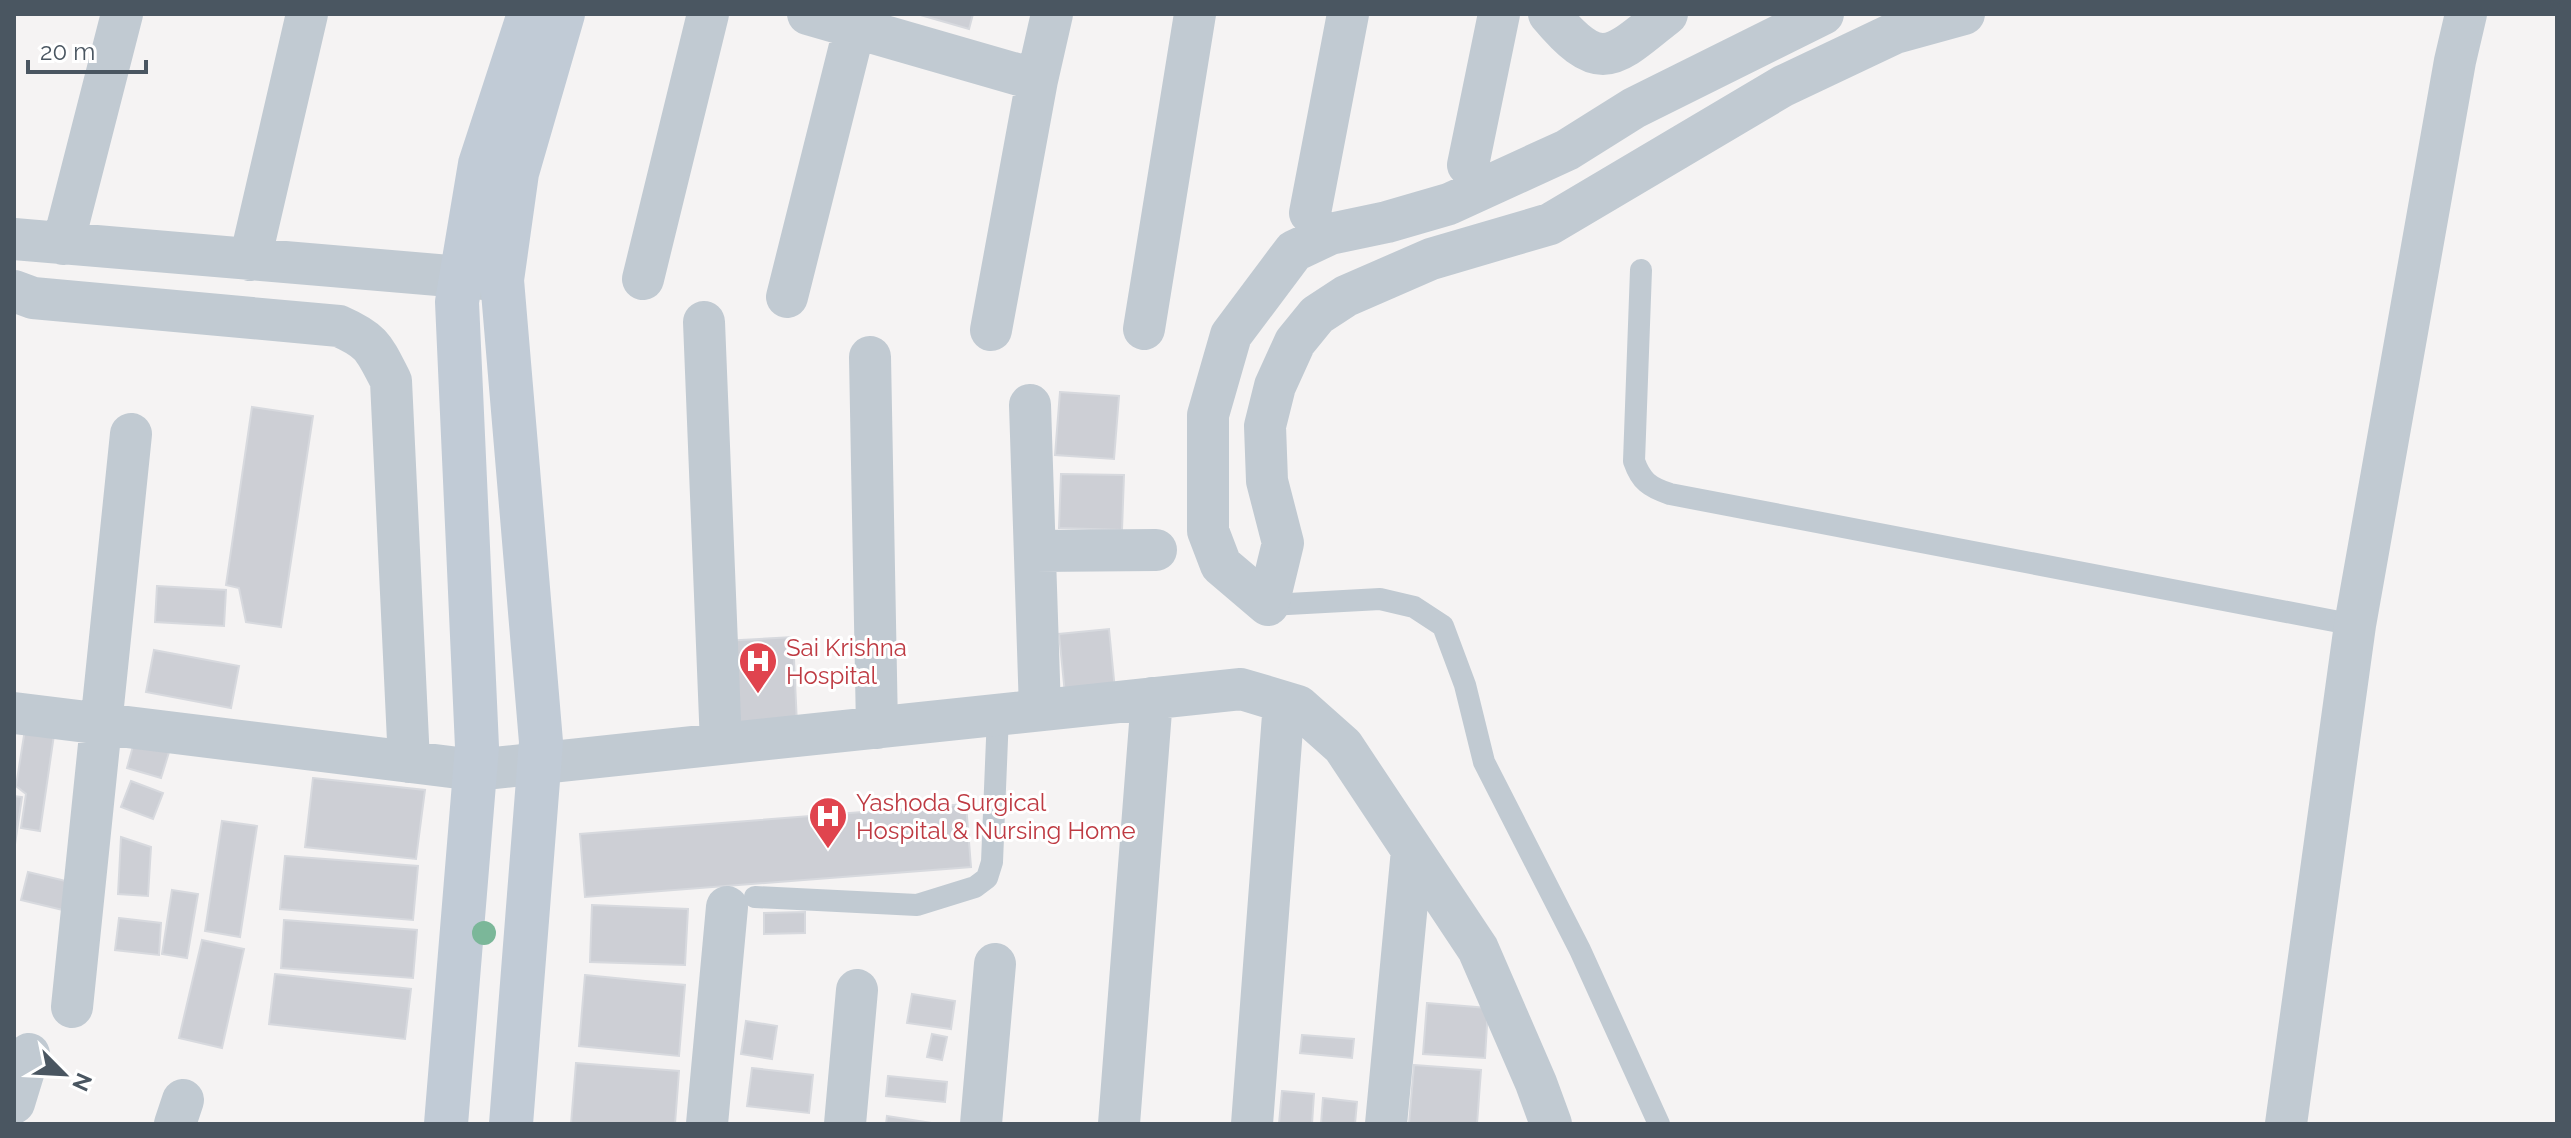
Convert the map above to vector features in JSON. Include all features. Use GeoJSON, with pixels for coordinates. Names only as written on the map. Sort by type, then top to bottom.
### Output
{"type":"FeatureCollection","features":[{"type":"Feature","properties":{"kind":"street"},"geometry":{"type":"LineString","coordinates":[[63,244],[122,14]]}},
{"type":"Feature","properties":{"kind":"street"},"geometry":{"type":"LineString","coordinates":[[250,260],[307,14]]}},
{"type":"Feature","properties":{"kind":"street"},"geometry":{"type":"LineString","coordinates":[[446,1124],[477,747],[457,302],[479,86],[498,14]]}},
{"type":"Feature","properties":{"kind":"street"},"geometry":{"type":"LineString","coordinates":[[643,279],[708,14]]}},
{"type":"Feature","properties":{"kind":"street"},"geometry":{"type":"LineString","coordinates":[[808,14],[856,21],[1037,80]]}},
{"type":"Feature","properties":{"kind":"street"},"geometry":{"type":"LineString","coordinates":[[991,330],[1052,14]]}},
{"type":"Feature","properties":{"kind":"street"},"geometry":{"type":"LineString","coordinates":[[1144,329],[1195,14]]}},
{"type":"Feature","properties":{"kind":"street"},"geometry":{"type":"LineString","coordinates":[[1310,213],[1348,14]]}},
{"type":"Feature","properties":{"kind":"street"},"geometry":{"type":"LineString","coordinates":[[1468,165],[1499,14]]}},
{"type":"Feature","properties":{"kind":"street"},"geometry":{"type":"LineString","coordinates":[[1549,14],[1571,40],[1596,55],[1666,154]]}},
{"type":"Feature","properties":{"kind":"street"},"geometry":{"type":"LineString","coordinates":[[1596,55],[1621,51],[1667,14]]}},
{"type":"Feature","properties":{"kind":"street"},"geometry":{"type":"LineString","coordinates":[[1823,14],[1634,108],[1567,150],[1449,204],[1330,234],[1294,251],[1231,335],[1208,415],[1208,531],[1221,565],[1268,605],[1283,543],[1267,481],[1265,426],[1275,386],[1295,342],[1317,315],[1346,296],[1431,259],[1550,224],[1783,86],[1895,33],[1964,14]]}},
{"type":"Feature","properties":{"kind":"street"},"geometry":{"type":"LineString","coordinates":[[2286,1124],[2355,625],[2455,61],[2466,14]]}},
{"type":"Feature","properties":{"kind":"street"},"geometry":{"type":"LineString","coordinates":[[460,279],[480,164],[561,16]]}},
{"type":"Feature","properties":{"kind":"street"},"geometry":{"type":"LineString","coordinates":[[511,1124],[541,742],[502,280],[517,173],[561,16]]}},
{"type":"Feature","properties":{"kind":"street"},"geometry":{"type":"LineString","coordinates":[[787,297],[856,21]]}},
{"type":"Feature","properties":{"kind":"street"},"geometry":{"type":"LineString","coordinates":[[14,239],[460,279],[502,280]]}},
{"type":"Feature","properties":{"kind":"street"},"geometry":{"type":"LineString","coordinates":[[14,291],[33,298],[339,326],[363,336],[374,348],[391,381],[409,762]]}},
{"type":"Feature","properties":{"kind":"street"},"geometry":{"type":"LineString","coordinates":[[704,322],[721,744]]}},
{"type":"Feature","properties":{"kind":"street"},"geometry":{"type":"LineString","coordinates":[[870,357],[877,728]]}},
{"type":"Feature","properties":{"kind":"street"},"geometry":{"type":"LineString","coordinates":[[1030,405],[1040,710]]}},
{"type":"Feature","properties":{"kind":"street"},"geometry":{"type":"LineString","coordinates":[[72,1007],[131,434]]}},
{"type":"Feature","properties":{"kind":"street"},"geometry":{"type":"LineString","coordinates":[[1035,551],[1156,550]]}},
{"type":"Feature","properties":{"kind":"street"},"geometry":{"type":"LineString","coordinates":[[14,713],[475,770],[1241,689],[1298,706],[1343,746],[1478,949],[1551,1124]]}},
{"type":"Feature","properties":{"kind":"street"},"geometry":{"type":"LineString","coordinates":[[1119,1124],[1152,698]]}},
{"type":"Feature","properties":{"kind":"street"},"geometry":{"type":"LineString","coordinates":[[1252,1124],[1284,702]]}},
{"type":"Feature","properties":{"kind":"street"},"geometry":{"type":"LineString","coordinates":[[1386,1124],[1412,850]]}},
{"type":"Feature","properties":{"kind":"street"},"geometry":{"type":"LineString","coordinates":[[707,1124],[741,902]]}},
{"type":"Feature","properties":{"kind":"street"},"geometry":{"type":"LineString","coordinates":[[981,1124],[995,964]]}},
{"type":"Feature","properties":{"kind":"street"},"geometry":{"type":"LineString","coordinates":[[845,1124],[857,990]]}},
{"type":"Feature","properties":{"kind":"street"},"geometry":{"type":"LineString","coordinates":[[14,1103],[29,1054]]}},
{"type":"Feature","properties":{"kind":"lane"},"geometry":{"type":"LineString","coordinates":[[1641,270],[1634,461],[1640,479],[1653,488],[1670,494],[2355,625]]}},
{"type":"Feature","properties":{"kind":"lane"},"geometry":{"type":"LineString","coordinates":[[1268,605],[1380,599],[1414,607],[1443,626],[1465,685],[1484,762],[1580,950],[1659,1124]]}},
{"type":"Feature","properties":{"kind":"lane"},"geometry":{"type":"LineString","coordinates":[[741,902],[917,905],[975,887],[987,878],[992,862],[998,715]]}},
{"type":"Feature","properties":{"kind":"building"},"geometry":{"type":"Polygon","coordinates":[[[917,14],[973,14],[969,29],[917,14]]]}},
{"type":"Feature","properties":{"kind":"building"},"geometry":{"type":"Polygon","coordinates":[[[1060,392],[1119,396],[1114,459],[1055,455],[1060,392]]]}},
{"type":"Feature","properties":{"kind":"building"},"geometry":{"type":"Polygon","coordinates":[[[252,407],[313,416],[281,627],[246,622],[239,588],[226,585],[252,407]]]}},
{"type":"Feature","properties":{"kind":"building"},"geometry":{"type":"Polygon","coordinates":[[[1061,474],[1124,475],[1122,530],[1059,528],[1061,474]]]}},
{"type":"Feature","properties":{"kind":"building"},"geometry":{"type":"Polygon","coordinates":[[[157,586],[226,590],[224,626],[155,622],[157,586]]]}},
{"type":"Feature","properties":{"kind":"building"},"geometry":{"type":"Polygon","coordinates":[[[1109,629],[1115,690],[1065,694],[1059,634],[1109,629]]]}},
{"type":"Feature","properties":{"kind":"building"},"geometry":{"type":"Polygon","coordinates":[[[793,637],[797,725],[728,730],[723,641],[793,637]]]}},
{"type":"Feature","properties":{"kind":"building"},"geometry":{"type":"Polygon","coordinates":[[[154,650],[239,666],[231,708],[146,692],[154,650]]]}},
{"type":"Feature","properties":{"kind":"building"},"geometry":{"type":"Polygon","coordinates":[[[26,723],[55,728],[40,831],[21,828],[26,794],[16,786],[26,723]]]}},
{"type":"Feature","properties":{"kind":"building"},"geometry":{"type":"Polygon","coordinates":[[[135,739],[170,749],[161,778],[127,768],[135,739]]]}},
{"type":"Feature","properties":{"kind":"building"},"geometry":{"type":"Polygon","coordinates":[[[313,778],[425,790],[416,859],[305,847],[313,778]]]}},
{"type":"Feature","properties":{"kind":"building"},"geometry":{"type":"Polygon","coordinates":[[[131,781],[163,793],[153,819],[121,807],[131,781]]]}},
{"type":"Feature","properties":{"kind":"building"},"geometry":{"type":"Polygon","coordinates":[[[14,796],[22,797],[14,851],[14,796]]]}},
{"type":"Feature","properties":{"kind":"building"},"geometry":{"type":"Polygon","coordinates":[[[966,804],[971,867],[585,897],[580,834],[966,804]]]}},
{"type":"Feature","properties":{"kind":"building"},"geometry":{"type":"Polygon","coordinates":[[[222,821],[257,826],[240,937],[205,931],[222,821]]]}},
{"type":"Feature","properties":{"kind":"building"},"geometry":{"type":"Polygon","coordinates":[[[121,837],[151,847],[148,896],[118,894],[121,837]]]}},
{"type":"Feature","properties":{"kind":"building"},"geometry":{"type":"Polygon","coordinates":[[[285,856],[418,866],[413,920],[280,909],[285,856]]]}},
{"type":"Feature","properties":{"kind":"building"},"geometry":{"type":"Polygon","coordinates":[[[28,872],[74,883],[67,911],[21,900],[28,872]]]}},
{"type":"Feature","properties":{"kind":"building"},"geometry":{"type":"Polygon","coordinates":[[[172,890],[198,894],[187,958],[162,954],[172,890]]]}},
{"type":"Feature","properties":{"kind":"building"},"geometry":{"type":"Polygon","coordinates":[[[592,905],[688,909],[685,965],[590,962],[592,905]]]}},
{"type":"Feature","properties":{"kind":"building"},"geometry":{"type":"Polygon","coordinates":[[[805,912],[805,933],[764,934],[764,913],[805,912]]]}},
{"type":"Feature","properties":{"kind":"building"},"geometry":{"type":"Polygon","coordinates":[[[119,918],[161,923],[159,955],[115,950],[119,918]]]}},
{"type":"Feature","properties":{"kind":"building"},"geometry":{"type":"Polygon","coordinates":[[[284,920],[417,930],[413,978],[281,968],[284,920]]]}},
{"type":"Feature","properties":{"kind":"building"},"geometry":{"type":"Polygon","coordinates":[[[202,940],[244,949],[222,1048],[179,1038],[202,940]]]}},
{"type":"Feature","properties":{"kind":"building"},"geometry":{"type":"Polygon","coordinates":[[[275,974],[411,989],[405,1039],[269,1024],[275,974]]]}},
{"type":"Feature","properties":{"kind":"building"},"geometry":{"type":"Polygon","coordinates":[[[585,975],[685,985],[679,1056],[579,1046],[585,975]]]}},
{"type":"Feature","properties":{"kind":"building"},"geometry":{"type":"Polygon","coordinates":[[[912,994],[955,1001],[951,1029],[907,1023],[912,994]]]}},
{"type":"Feature","properties":{"kind":"building"},"geometry":{"type":"Polygon","coordinates":[[[1427,1003],[1488,1008],[1485,1058],[1423,1054],[1427,1003]]]}},
{"type":"Feature","properties":{"kind":"building"},"geometry":{"type":"Polygon","coordinates":[[[746,1021],[777,1026],[772,1059],[741,1054],[746,1021]]]}},
{"type":"Feature","properties":{"kind":"building"},"geometry":{"type":"Polygon","coordinates":[[[932,1034],[947,1037],[942,1060],[927,1057],[932,1034]]]}},
{"type":"Feature","properties":{"kind":"building"},"geometry":{"type":"Polygon","coordinates":[[[1302,1035],[1354,1039],[1352,1058],[1300,1053],[1302,1035]]]}},
{"type":"Feature","properties":{"kind":"building"},"geometry":{"type":"Polygon","coordinates":[[[576,1063],[679,1071],[675,1124],[571,1124],[576,1063]]]}},
{"type":"Feature","properties":{"kind":"building"},"geometry":{"type":"Polygon","coordinates":[[[1414,1065],[1481,1070],[1477,1124],[1409,1124],[1414,1065]]]}},
{"type":"Feature","properties":{"kind":"building"},"geometry":{"type":"Polygon","coordinates":[[[752,1068],[813,1075],[809,1113],[747,1106],[752,1068]]]}},
{"type":"Feature","properties":{"kind":"building"},"geometry":{"type":"Polygon","coordinates":[[[888,1076],[947,1082],[945,1102],[886,1096],[888,1076]]]}},
{"type":"Feature","properties":{"kind":"building"},"geometry":{"type":"Polygon","coordinates":[[[1282,1091],[1314,1094],[1312,1124],[1279,1124],[1282,1091]]]}},
{"type":"Feature","properties":{"kind":"building"},"geometry":{"type":"Polygon","coordinates":[[[1323,1098],[1357,1102],[1355,1124],[1321,1124],[1323,1098]]]}},
{"type":"Feature","properties":{"kind":"building"},"geometry":{"type":"Polygon","coordinates":[[[887,1116],[938,1124],[886,1124],[887,1116]]]}},
{"type":"Feature","properties":{"kind":"place","name":"Sai Krishna Hospital"},"geometry":{"type":"Point","coordinates":[758,695]}},
{"type":"Feature","properties":{"kind":"place","name":"Yashoda Surgical Hospital & Nursing Home"},"geometry":{"type":"Point","coordinates":[828,850]}}]}
